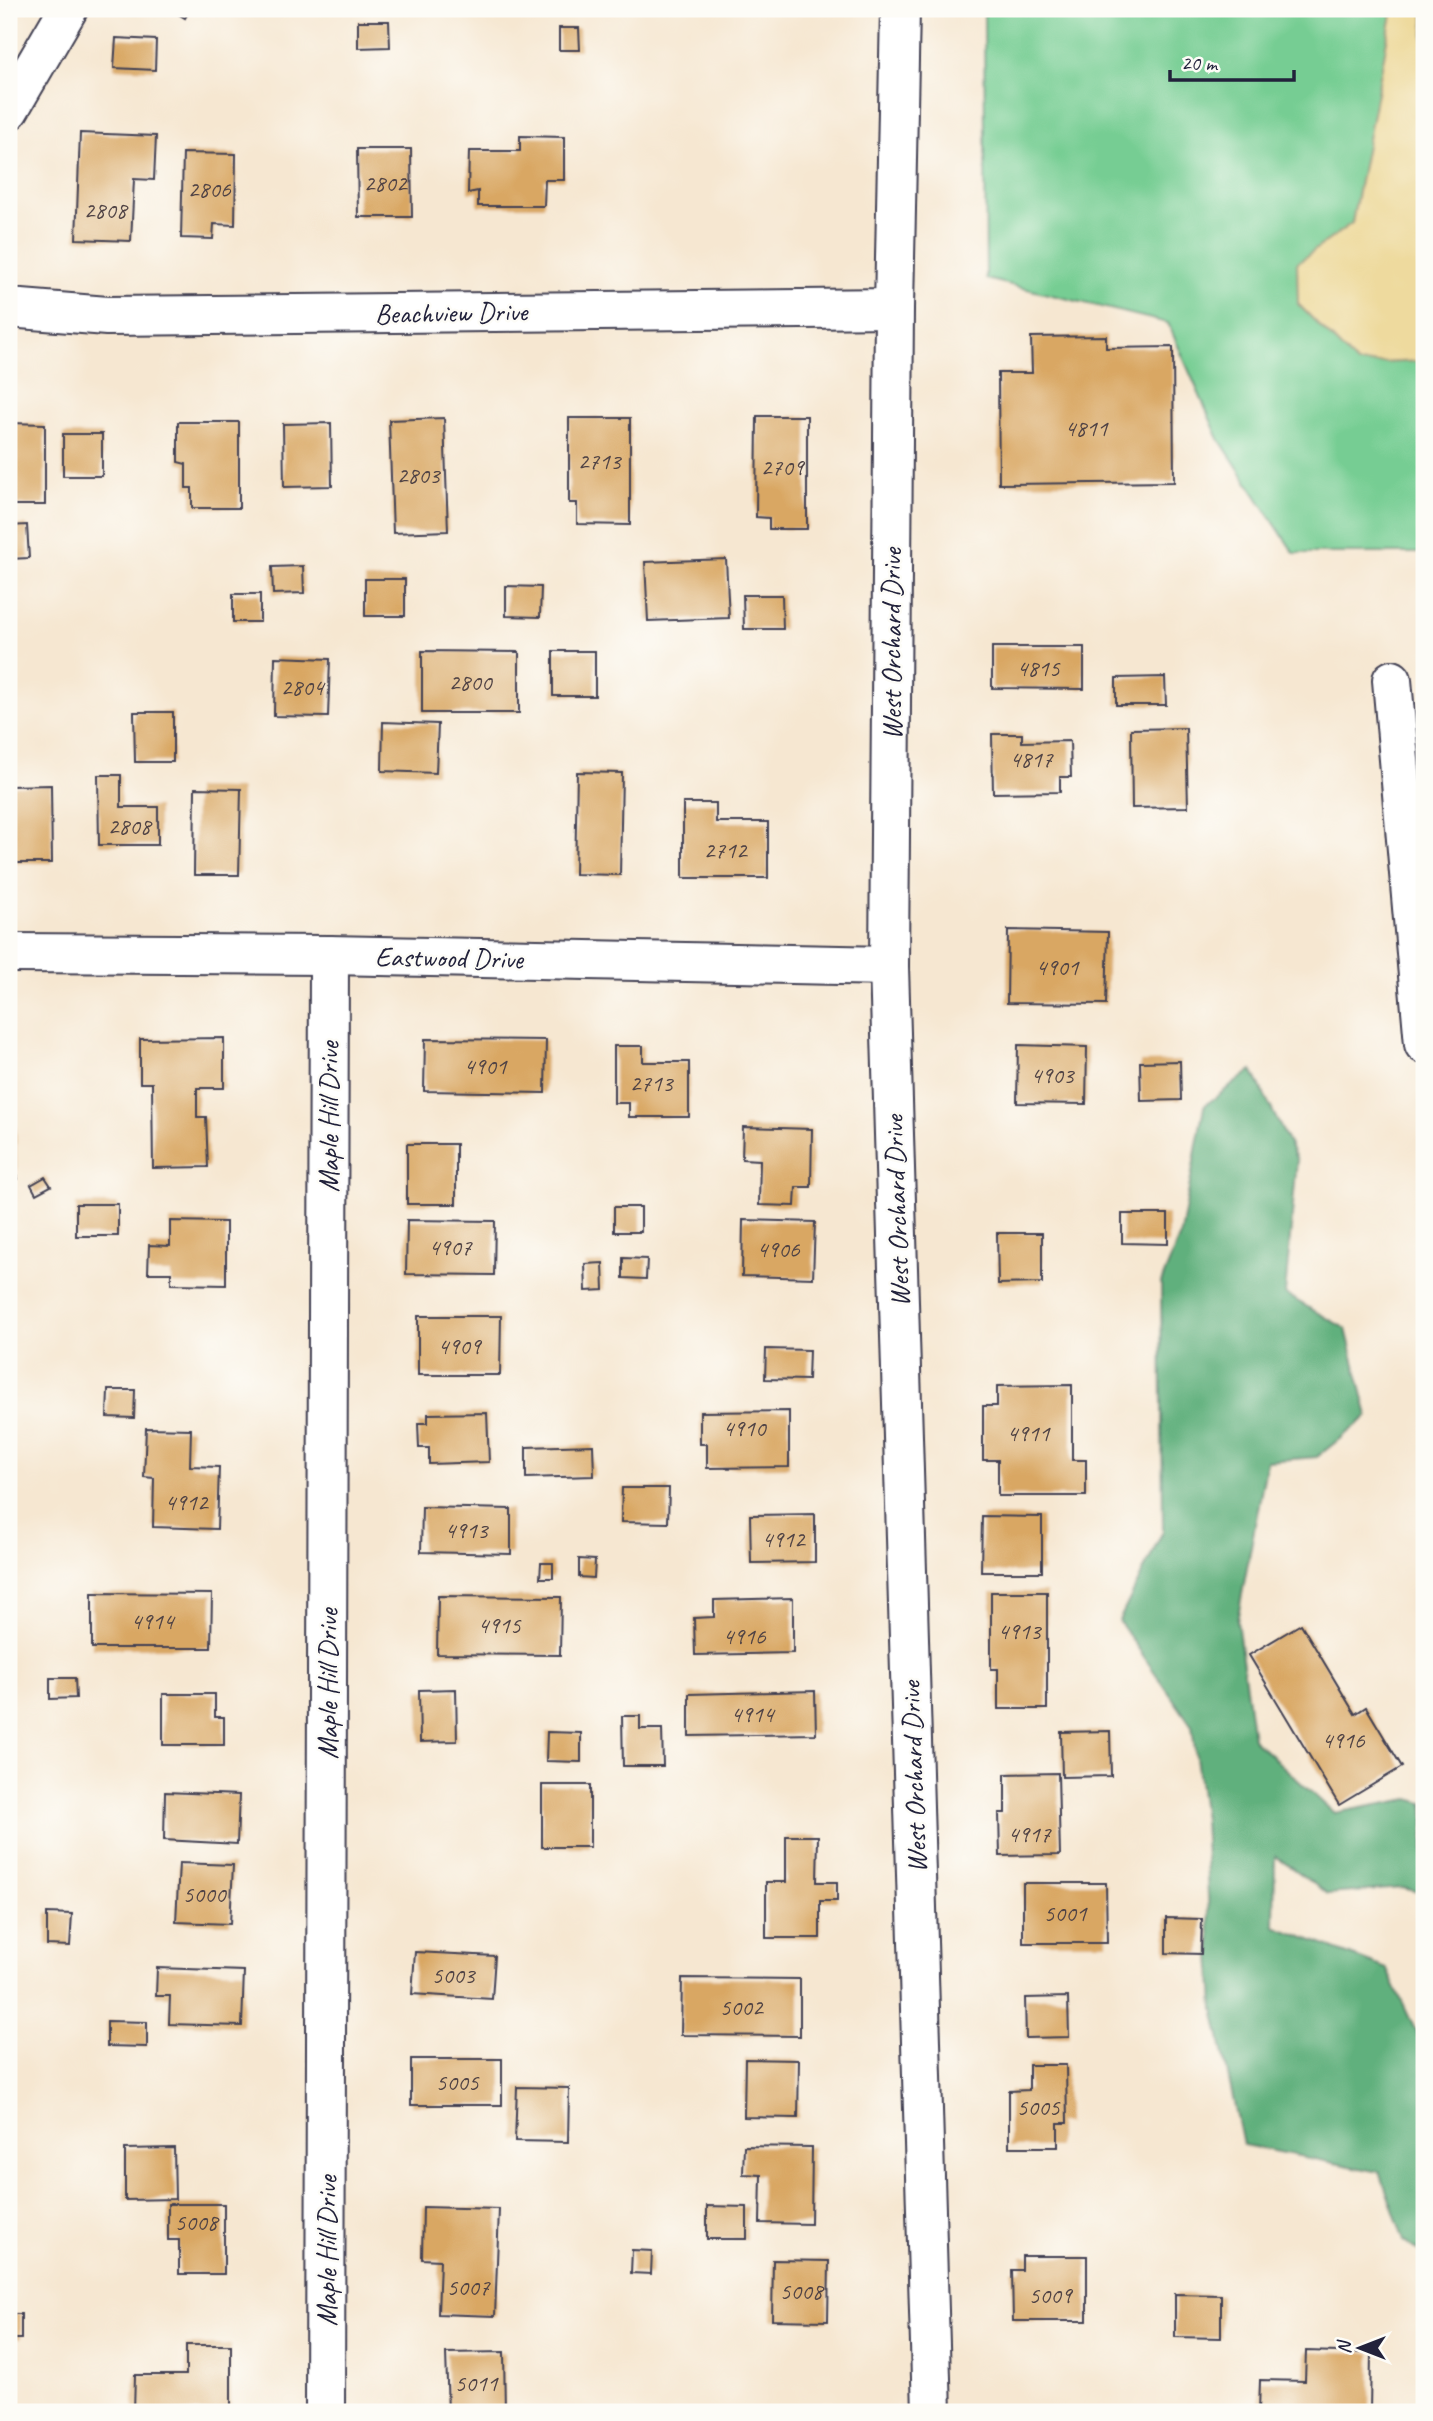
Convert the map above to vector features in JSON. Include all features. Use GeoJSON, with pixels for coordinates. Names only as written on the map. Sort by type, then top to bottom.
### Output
{"type":"FeatureCollection","features":[{"type":"Feature","properties":{"kind":"street"},"geometry":{"type":"LineString","coordinates":[[9,110],[68,9]]}},
{"type":"Feature","properties":{"kind":"street","name":"West Orchard Drive"},"geometry":{"type":"LineString","coordinates":[[900,9],[894,307],[889,966],[932,2412]]}},
{"type":"Feature","properties":{"kind":"street","name":"Beachview Drive"},"geometry":{"type":"LineString","coordinates":[[9,308],[107,316],[894,307]]}},
{"type":"Feature","properties":{"kind":"street"},"geometry":{"type":"LineString","coordinates":[[1392,680],[1424,1044]]}},
{"type":"Feature","properties":{"kind":"street","name":"Eastwood Drive"},"geometry":{"type":"LineString","coordinates":[[9,953],[329,955],[889,966]]}},
{"type":"Feature","properties":{"kind":"street","name":"Maple Hill Drive"},"geometry":{"type":"LineString","coordinates":[[325,2412],[329,955]]}},
{"type":"Feature","properties":{"kind":"green space"},"geometry":{"type":"Polygon","coordinates":[[[984,9],[1424,9],[1424,553],[1294,553],[1219,439],[1168,323],[986,279],[984,9]]]}},
{"type":"Feature","properties":{"kind":"green space"},"geometry":{"type":"Polygon","coordinates":[[[1252,1070],[1297,1160],[1285,1294],[1346,1329],[1368,1416],[1317,1457],[1267,1461],[1237,1621],[1253,1739],[1334,1813],[1409,1799],[1424,1803],[1424,1893],[1402,1888],[1328,1894],[1275,1856],[1274,1926],[1387,1969],[1424,2045],[1424,2256],[1404,2241],[1380,2172],[1243,2145],[1214,2009],[1204,1820],[1192,1726],[1119,1621],[1163,1531],[1161,1283],[1181,1233],[1204,1106],[1252,1070]]]}},
{"type":"Feature","properties":{"kind":"sand"},"geometry":{"type":"Polygon","coordinates":[[[1393,9],[1424,9],[1424,361],[1357,364],[1298,304],[1297,263],[1352,223],[1393,9]]]}},
{"type":"Feature","properties":{"kind":"building"},"geometry":{"type":"Polygon","coordinates":[[[170,9],[190,9],[185,18],[170,9]]]}},
{"type":"Feature","properties":{"kind":"building"},"geometry":{"type":"Polygon","coordinates":[[[358,21],[389,21],[390,47],[358,48],[358,21]]]}},
{"type":"Feature","properties":{"kind":"building"},"geometry":{"type":"Polygon","coordinates":[[[559,28],[579,28],[580,50],[559,50],[559,28]]]}},
{"type":"Feature","properties":{"kind":"building"},"geometry":{"type":"Polygon","coordinates":[[[116,38],[156,40],[155,70],[114,68],[116,38]]]}},
{"type":"Feature","properties":{"kind":"building"},"geometry":{"type":"Polygon","coordinates":[[[80,133],[156,136],[154,180],[134,179],[131,241],[76,239],[80,133]]]}},
{"type":"Feature","properties":{"kind":"building"},"geometry":{"type":"Polygon","coordinates":[[[520,136],[564,137],[564,180],[545,180],[544,206],[478,206],[478,191],[468,193],[469,151],[520,151],[520,136]]]}},
{"type":"Feature","properties":{"kind":"building"},"geometry":{"type":"Polygon","coordinates":[[[357,149],[411,149],[412,217],[358,217],[357,149]]]}},
{"type":"Feature","properties":{"kind":"building"},"geometry":{"type":"Polygon","coordinates":[[[183,153],[236,154],[235,225],[214,224],[213,239],[181,238],[183,153]]]}},
{"type":"Feature","properties":{"kind":"building"},"geometry":{"type":"Polygon","coordinates":[[[1106,336],[1106,348],[1173,347],[1174,482],[999,484],[998,373],[1032,373],[1031,337],[1106,336]]]}},
{"type":"Feature","properties":{"kind":"building"},"geometry":{"type":"Polygon","coordinates":[[[757,416],[807,416],[807,529],[769,529],[769,518],[756,517],[757,416]]]}},
{"type":"Feature","properties":{"kind":"building"},"geometry":{"type":"Polygon","coordinates":[[[444,418],[448,531],[393,533],[389,420],[444,418]]]}},
{"type":"Feature","properties":{"kind":"building"},"geometry":{"type":"Polygon","coordinates":[[[569,418],[630,418],[630,525],[577,524],[577,503],[569,503],[569,418]]]}},
{"type":"Feature","properties":{"kind":"building"},"geometry":{"type":"Polygon","coordinates":[[[178,422],[239,422],[239,508],[192,508],[192,488],[186,488],[186,464],[178,462],[178,422]]]}},
{"type":"Feature","properties":{"kind":"building"},"geometry":{"type":"Polygon","coordinates":[[[9,423],[45,424],[45,505],[9,505],[9,423]]]}},
{"type":"Feature","properties":{"kind":"building"},"geometry":{"type":"Polygon","coordinates":[[[331,423],[332,486],[284,487],[283,424],[331,423]]]}},
{"type":"Feature","properties":{"kind":"building"},"geometry":{"type":"Polygon","coordinates":[[[63,434],[102,434],[102,476],[63,476],[63,434]]]}},
{"type":"Feature","properties":{"kind":"building"},"geometry":{"type":"Polygon","coordinates":[[[27,525],[29,558],[9,559],[9,526],[27,525]]]}},
{"type":"Feature","properties":{"kind":"building"},"geometry":{"type":"Polygon","coordinates":[[[726,559],[729,618],[648,621],[645,562],[726,559]]]}},
{"type":"Feature","properties":{"kind":"building"},"geometry":{"type":"Polygon","coordinates":[[[303,566],[304,593],[273,594],[272,567],[303,566]]]}},
{"type":"Feature","properties":{"kind":"building"},"geometry":{"type":"Polygon","coordinates":[[[365,579],[405,579],[405,616],[365,616],[365,579]]]}},
{"type":"Feature","properties":{"kind":"building"},"geometry":{"type":"Polygon","coordinates":[[[506,586],[541,587],[540,617],[506,616],[506,586]]]}},
{"type":"Feature","properties":{"kind":"building"},"geometry":{"type":"Polygon","coordinates":[[[233,594],[260,594],[260,622],[233,622],[233,594]]]}},
{"type":"Feature","properties":{"kind":"building"},"geometry":{"type":"Polygon","coordinates":[[[743,595],[782,595],[783,629],[744,629],[743,595]]]}},
{"type":"Feature","properties":{"kind":"building"},"geometry":{"type":"Polygon","coordinates":[[[9,638],[12,638],[12,663],[9,663],[9,638]]]}},
{"type":"Feature","properties":{"kind":"building"},"geometry":{"type":"Polygon","coordinates":[[[992,647],[1084,647],[1084,689],[992,688],[992,647]]]}},
{"type":"Feature","properties":{"kind":"building"},"geometry":{"type":"Polygon","coordinates":[[[422,651],[519,652],[519,713],[422,713],[422,651]]]}},
{"type":"Feature","properties":{"kind":"building"},"geometry":{"type":"Polygon","coordinates":[[[553,651],[595,651],[595,696],[553,696],[553,651]]]}},
{"type":"Feature","properties":{"kind":"building"},"geometry":{"type":"Polygon","coordinates":[[[275,657],[330,659],[328,717],[274,716],[275,657]]]}},
{"type":"Feature","properties":{"kind":"building"},"geometry":{"type":"Polygon","coordinates":[[[1165,677],[1166,705],[1116,705],[1116,678],[1165,677]]]}},
{"type":"Feature","properties":{"kind":"building"},"geometry":{"type":"Polygon","coordinates":[[[134,712],[173,712],[173,762],[135,762],[134,712]]]}},
{"type":"Feature","properties":{"kind":"building"},"geometry":{"type":"Polygon","coordinates":[[[383,722],[438,724],[436,773],[382,771],[383,722]]]}},
{"type":"Feature","properties":{"kind":"building"},"geometry":{"type":"Polygon","coordinates":[[[1186,728],[1188,807],[1132,808],[1131,729],[1186,728]]]}},
{"type":"Feature","properties":{"kind":"building"},"geometry":{"type":"Polygon","coordinates":[[[992,734],[1022,734],[1022,742],[1070,741],[1071,777],[1060,777],[1060,792],[993,793],[992,734]]]}},
{"type":"Feature","properties":{"kind":"building"},"geometry":{"type":"Polygon","coordinates":[[[577,772],[622,773],[620,875],[575,874],[577,772]]]}},
{"type":"Feature","properties":{"kind":"building"},"geometry":{"type":"Polygon","coordinates":[[[98,775],[121,775],[121,807],[158,807],[158,845],[99,845],[98,775]]]}},
{"type":"Feature","properties":{"kind":"building"},"geometry":{"type":"Polygon","coordinates":[[[51,785],[52,863],[9,863],[9,786],[51,785]]]}},
{"type":"Feature","properties":{"kind":"building"},"geometry":{"type":"Polygon","coordinates":[[[195,788],[241,789],[239,875],[194,875],[195,788]]]}},
{"type":"Feature","properties":{"kind":"building"},"geometry":{"type":"Polygon","coordinates":[[[683,803],[716,803],[716,822],[768,822],[768,878],[683,878],[683,803]]]}},
{"type":"Feature","properties":{"kind":"building"},"geometry":{"type":"Polygon","coordinates":[[[1008,930],[1108,932],[1106,1004],[1007,1003],[1008,930]]]}},
{"type":"Feature","properties":{"kind":"building"},"geometry":{"type":"Polygon","coordinates":[[[224,1038],[224,1088],[197,1088],[197,1117],[206,1117],[208,1167],[153,1168],[152,1083],[140,1083],[140,1039],[224,1038]]]}},
{"type":"Feature","properties":{"kind":"building"},"geometry":{"type":"Polygon","coordinates":[[[425,1039],[546,1040],[545,1093],[424,1091],[425,1039]]]}},
{"type":"Feature","properties":{"kind":"building"},"geometry":{"type":"Polygon","coordinates":[[[1018,1045],[1087,1047],[1086,1104],[1017,1103],[1018,1045]]]}},
{"type":"Feature","properties":{"kind":"building"},"geometry":{"type":"Polygon","coordinates":[[[614,1046],[643,1046],[643,1062],[689,1062],[689,1117],[629,1117],[629,1103],[614,1103],[614,1046]]]}},
{"type":"Feature","properties":{"kind":"building"},"geometry":{"type":"Polygon","coordinates":[[[1180,1061],[1181,1100],[1141,1101],[1140,1062],[1180,1061]]]}},
{"type":"Feature","properties":{"kind":"building"},"geometry":{"type":"Polygon","coordinates":[[[9,1127],[16,1127],[17,1180],[9,1180],[9,1127]]]}},
{"type":"Feature","properties":{"kind":"building"},"geometry":{"type":"Polygon","coordinates":[[[743,1127],[812,1129],[811,1187],[796,1187],[795,1206],[759,1205],[760,1160],[742,1159],[743,1127]]]}},
{"type":"Feature","properties":{"kind":"building"},"geometry":{"type":"Polygon","coordinates":[[[407,1144],[456,1144],[456,1204],[407,1204],[407,1144]]]}},
{"type":"Feature","properties":{"kind":"building"},"geometry":{"type":"Polygon","coordinates":[[[45,1177],[51,1186],[36,1194],[31,1185],[45,1177]]]}},
{"type":"Feature","properties":{"kind":"building"},"geometry":{"type":"Polygon","coordinates":[[[76,1204],[118,1204],[118,1236],[76,1236],[76,1204]]]}},
{"type":"Feature","properties":{"kind":"building"},"geometry":{"type":"Polygon","coordinates":[[[614,1207],[641,1207],[641,1232],[614,1232],[614,1207]]]}},
{"type":"Feature","properties":{"kind":"building"},"geometry":{"type":"Polygon","coordinates":[[[1122,1214],[1168,1214],[1168,1244],[1122,1243],[1122,1214]]]}},
{"type":"Feature","properties":{"kind":"building"},"geometry":{"type":"Polygon","coordinates":[[[407,1220],[495,1221],[494,1275],[406,1274],[407,1220]]]}},
{"type":"Feature","properties":{"kind":"building"},"geometry":{"type":"Polygon","coordinates":[[[743,1220],[815,1222],[813,1278],[742,1276],[743,1220]]]}},
{"type":"Feature","properties":{"kind":"building"},"geometry":{"type":"Polygon","coordinates":[[[170,1221],[226,1222],[226,1285],[171,1284],[171,1273],[148,1273],[149,1245],[170,1246],[170,1221]]]}},
{"type":"Feature","properties":{"kind":"building"},"geometry":{"type":"Polygon","coordinates":[[[997,1233],[1042,1233],[1042,1283],[998,1284],[997,1233]]]}},
{"type":"Feature","properties":{"kind":"building"},"geometry":{"type":"Polygon","coordinates":[[[623,1258],[647,1259],[646,1279],[623,1278],[623,1258]]]}},
{"type":"Feature","properties":{"kind":"building"},"geometry":{"type":"Polygon","coordinates":[[[603,1263],[604,1290],[586,1291],[585,1264],[603,1263]]]}},
{"type":"Feature","properties":{"kind":"building"},"geometry":{"type":"Polygon","coordinates":[[[418,1316],[501,1316],[500,1375],[418,1375],[418,1316]]]}},
{"type":"Feature","properties":{"kind":"building"},"geometry":{"type":"Polygon","coordinates":[[[766,1349],[809,1350],[808,1380],[765,1379],[766,1349]]]}},
{"type":"Feature","properties":{"kind":"building"},"geometry":{"type":"Polygon","coordinates":[[[1072,1385],[1072,1460],[1086,1460],[1086,1496],[998,1496],[998,1460],[983,1460],[983,1406],[997,1406],[997,1386],[1072,1385]]]}},
{"type":"Feature","properties":{"kind":"building"},"geometry":{"type":"Polygon","coordinates":[[[108,1390],[135,1390],[134,1418],[107,1417],[108,1390]]]}},
{"type":"Feature","properties":{"kind":"building"},"geometry":{"type":"Polygon","coordinates":[[[789,1411],[789,1467],[707,1468],[707,1444],[700,1444],[700,1412],[789,1411]]]}},
{"type":"Feature","properties":{"kind":"building"},"geometry":{"type":"Polygon","coordinates":[[[487,1413],[489,1462],[429,1464],[429,1448],[419,1448],[418,1423],[428,1423],[428,1414],[487,1413]]]}},
{"type":"Feature","properties":{"kind":"building"},"geometry":{"type":"Polygon","coordinates":[[[146,1428],[191,1429],[190,1466],[219,1467],[217,1529],[153,1527],[154,1478],[144,1477],[146,1428]]]}},
{"type":"Feature","properties":{"kind":"building"},"geometry":{"type":"Polygon","coordinates":[[[593,1445],[594,1476],[526,1478],[526,1447],[593,1445]]]}},
{"type":"Feature","properties":{"kind":"building"},"geometry":{"type":"Polygon","coordinates":[[[622,1488],[669,1488],[668,1523],[621,1522],[622,1488]]]}},
{"type":"Feature","properties":{"kind":"building"},"geometry":{"type":"Polygon","coordinates":[[[422,1507],[511,1509],[511,1554],[421,1552],[422,1507]]]}},
{"type":"Feature","properties":{"kind":"building"},"geometry":{"type":"Polygon","coordinates":[[[815,1514],[815,1562],[751,1563],[750,1515],[815,1514]]]}},
{"type":"Feature","properties":{"kind":"building"},"geometry":{"type":"Polygon","coordinates":[[[982,1516],[1042,1517],[1042,1572],[981,1572],[982,1516]]]}},
{"type":"Feature","properties":{"kind":"building"},"geometry":{"type":"Polygon","coordinates":[[[579,1559],[595,1560],[594,1578],[579,1577],[579,1559]]]}},
{"type":"Feature","properties":{"kind":"building"},"geometry":{"type":"Polygon","coordinates":[[[541,1563],[553,1563],[553,1578],[540,1578],[541,1563]]]}},
{"type":"Feature","properties":{"kind":"building"},"geometry":{"type":"Polygon","coordinates":[[[991,1592],[1047,1592],[1047,1709],[998,1709],[998,1669],[991,1669],[991,1592]]]}},
{"type":"Feature","properties":{"kind":"building"},"geometry":{"type":"Polygon","coordinates":[[[92,1593],[212,1594],[211,1648],[92,1648],[92,1593]]]}},
{"type":"Feature","properties":{"kind":"building"},"geometry":{"type":"Polygon","coordinates":[[[438,1596],[561,1597],[560,1655],[437,1654],[438,1596]]]}},
{"type":"Feature","properties":{"kind":"building"},"geometry":{"type":"Polygon","coordinates":[[[793,1598],[793,1653],[695,1655],[694,1618],[714,1617],[714,1600],[793,1598]]]}},
{"type":"Feature","properties":{"kind":"building"},"geometry":{"type":"Polygon","coordinates":[[[1301,1624],[1355,1714],[1366,1707],[1402,1767],[1339,1805],[1249,1655],[1301,1624]]]}},
{"type":"Feature","properties":{"kind":"building"},"geometry":{"type":"Polygon","coordinates":[[[50,1678],[75,1678],[76,1698],[50,1699],[50,1678]]]}},
{"type":"Feature","properties":{"kind":"building"},"geometry":{"type":"Polygon","coordinates":[[[456,1689],[457,1741],[420,1742],[419,1690],[456,1689]]]}},
{"type":"Feature","properties":{"kind":"building"},"geometry":{"type":"Polygon","coordinates":[[[815,1691],[816,1734],[689,1736],[689,1694],[815,1691]]]}},
{"type":"Feature","properties":{"kind":"building"},"geometry":{"type":"Polygon","coordinates":[[[163,1694],[215,1694],[215,1717],[224,1717],[224,1745],[163,1745],[163,1694]]]}},
{"type":"Feature","properties":{"kind":"building"},"geometry":{"type":"Polygon","coordinates":[[[622,1716],[640,1716],[640,1729],[662,1729],[663,1766],[623,1766],[622,1716]]]}},
{"type":"Feature","properties":{"kind":"building"},"geometry":{"type":"Polygon","coordinates":[[[1110,1731],[1111,1776],[1062,1777],[1061,1732],[1110,1731]]]}},
{"type":"Feature","properties":{"kind":"building"},"geometry":{"type":"Polygon","coordinates":[[[547,1732],[581,1733],[581,1762],[546,1761],[547,1732]]]}},
{"type":"Feature","properties":{"kind":"building"},"geometry":{"type":"Polygon","coordinates":[[[1058,1773],[1060,1855],[1000,1856],[999,1813],[1005,1813],[1005,1774],[1058,1773]]]}},
{"type":"Feature","properties":{"kind":"building"},"geometry":{"type":"Polygon","coordinates":[[[542,1785],[590,1785],[590,1847],[542,1847],[542,1785]]]}},
{"type":"Feature","properties":{"kind":"building"},"geometry":{"type":"Polygon","coordinates":[[[165,1792],[239,1795],[237,1844],[164,1840],[165,1792]]]}},
{"type":"Feature","properties":{"kind":"building"},"geometry":{"type":"Polygon","coordinates":[[[786,1836],[818,1836],[817,1882],[837,1882],[837,1901],[820,1901],[820,1938],[766,1938],[766,1882],[786,1882],[786,1836]]]}},
{"type":"Feature","properties":{"kind":"building"},"geometry":{"type":"Polygon","coordinates":[[[179,1863],[233,1865],[230,1924],[176,1922],[179,1863]]]}},
{"type":"Feature","properties":{"kind":"building"},"geometry":{"type":"Polygon","coordinates":[[[1023,1883],[1106,1883],[1107,1943],[1023,1943],[1023,1883]]]}},
{"type":"Feature","properties":{"kind":"building"},"geometry":{"type":"Polygon","coordinates":[[[47,1913],[72,1914],[70,1946],[47,1945],[47,1913]]]}},
{"type":"Feature","properties":{"kind":"building"},"geometry":{"type":"Polygon","coordinates":[[[1166,1918],[1202,1919],[1201,1954],[1166,1953],[1166,1918]]]}},
{"type":"Feature","properties":{"kind":"building"},"geometry":{"type":"Polygon","coordinates":[[[415,1952],[495,1956],[492,1999],[412,1994],[415,1952]]]}},
{"type":"Feature","properties":{"kind":"building"},"geometry":{"type":"Polygon","coordinates":[[[157,1968],[244,1971],[242,2026],[169,2024],[170,1996],[156,1996],[157,1968]]]}},
{"type":"Feature","properties":{"kind":"building"},"geometry":{"type":"Polygon","coordinates":[[[682,1978],[800,1979],[800,2036],[681,2035],[682,1978]]]}},
{"type":"Feature","properties":{"kind":"building"},"geometry":{"type":"Polygon","coordinates":[[[1068,1997],[1069,2037],[1026,2038],[1025,1998],[1068,1997]]]}},
{"type":"Feature","properties":{"kind":"building"},"geometry":{"type":"Polygon","coordinates":[[[107,2021],[147,2022],[147,2047],[107,2046],[107,2021]]]}},
{"type":"Feature","properties":{"kind":"building"},"geometry":{"type":"Polygon","coordinates":[[[411,2059],[502,2059],[502,2105],[411,2105],[411,2059]]]}},
{"type":"Feature","properties":{"kind":"building"},"geometry":{"type":"Polygon","coordinates":[[[745,2059],[799,2060],[798,2118],[744,2117],[745,2059]]]}},
{"type":"Feature","properties":{"kind":"building"},"geometry":{"type":"Polygon","coordinates":[[[1029,2065],[1066,2065],[1067,2123],[1058,2123],[1058,2147],[1009,2147],[1009,2091],[1029,2090],[1029,2065]]]}},
{"type":"Feature","properties":{"kind":"building"},"geometry":{"type":"Polygon","coordinates":[[[517,2087],[569,2088],[568,2142],[515,2141],[517,2087]]]}},
{"type":"Feature","properties":{"kind":"building"},"geometry":{"type":"Polygon","coordinates":[[[744,2146],[812,2147],[811,2224],[760,2223],[761,2175],[743,2174],[744,2146]]]}},
{"type":"Feature","properties":{"kind":"building"},"geometry":{"type":"Polygon","coordinates":[[[174,2148],[175,2199],[125,2200],[125,2149],[174,2148]]]}},
{"type":"Feature","properties":{"kind":"building"},"geometry":{"type":"Polygon","coordinates":[[[168,2204],[224,2204],[224,2274],[179,2274],[179,2240],[168,2240],[168,2204]]]}},
{"type":"Feature","properties":{"kind":"building"},"geometry":{"type":"Polygon","coordinates":[[[707,2206],[747,2207],[747,2239],[707,2239],[707,2206]]]}},
{"type":"Feature","properties":{"kind":"building"},"geometry":{"type":"Polygon","coordinates":[[[423,2207],[499,2209],[495,2316],[438,2314],[440,2260],[422,2259],[423,2207]]]}},
{"type":"Feature","properties":{"kind":"building"},"geometry":{"type":"Polygon","coordinates":[[[632,2250],[652,2251],[651,2274],[631,2273],[632,2250]]]}},
{"type":"Feature","properties":{"kind":"building"},"geometry":{"type":"Polygon","coordinates":[[[1022,2256],[1087,2256],[1087,2321],[1013,2321],[1012,2270],[1022,2270],[1022,2256]]]}},
{"type":"Feature","properties":{"kind":"building"},"geometry":{"type":"Polygon","coordinates":[[[773,2260],[829,2261],[828,2321],[772,2320],[773,2260]]]}},
{"type":"Feature","properties":{"kind":"building"},"geometry":{"type":"Polygon","coordinates":[[[1175,2294],[1221,2295],[1221,2338],[1175,2337],[1175,2294]]]}},
{"type":"Feature","properties":{"kind":"building"},"geometry":{"type":"Polygon","coordinates":[[[9,2314],[21,2314],[21,2339],[9,2339],[9,2314]]]}},
{"type":"Feature","properties":{"kind":"building"},"geometry":{"type":"Polygon","coordinates":[[[186,2345],[231,2345],[231,2412],[134,2412],[135,2375],[186,2375],[186,2345]]]}},
{"type":"Feature","properties":{"kind":"building"},"geometry":{"type":"Polygon","coordinates":[[[1306,2351],[1371,2353],[1370,2412],[1259,2412],[1260,2380],[1305,2381],[1306,2351]]]}},
{"type":"Feature","properties":{"kind":"building"},"geometry":{"type":"Polygon","coordinates":[[[504,2352],[505,2412],[448,2412],[446,2353],[504,2352]]]}}]}
